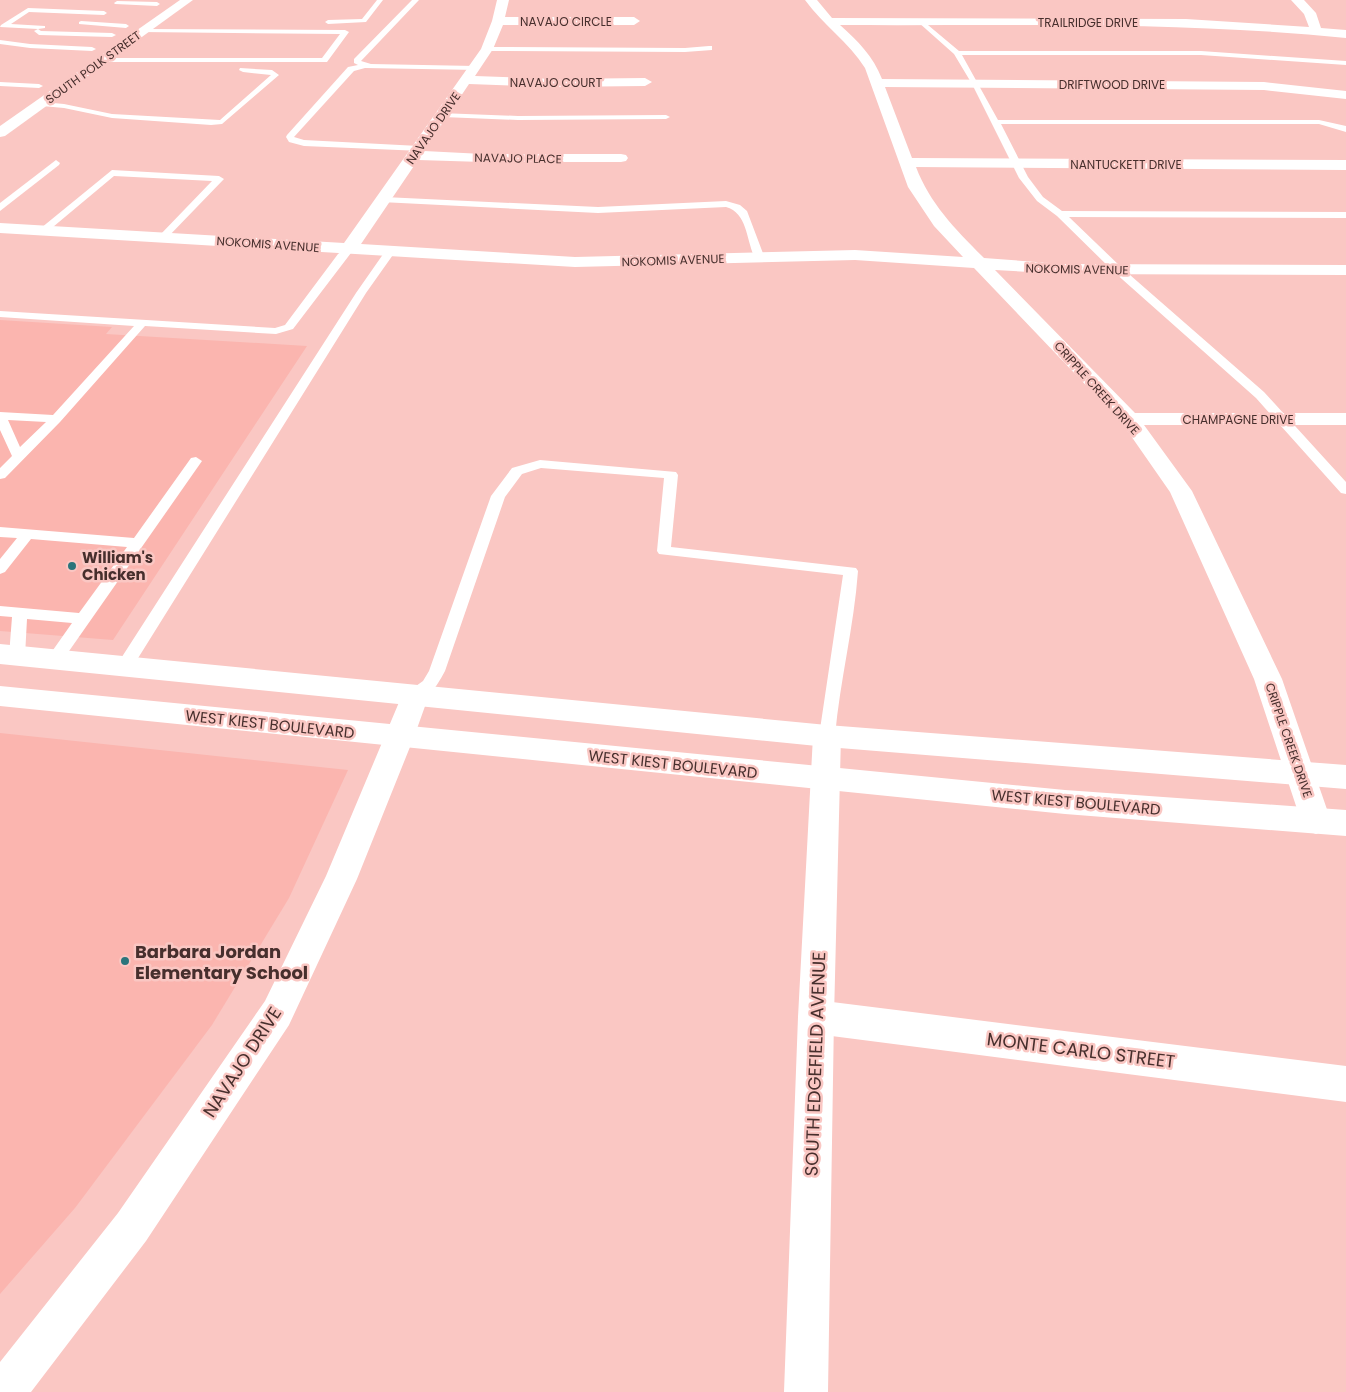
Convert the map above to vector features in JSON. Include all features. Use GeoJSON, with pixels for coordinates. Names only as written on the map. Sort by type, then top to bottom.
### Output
{"type":"FeatureCollection","features":[{"type":"Feature","properties":{"kind":"street","name":"SOUTH POLK STREET"},"geometry":{"type":"LineString","coordinates":[[0,133],[90,70],[105,65],[143,32],[187,0]]}},
{"type":"Feature","properties":{"kind":"street","name":"NAVAJO DRIVE"},"geometry":{"type":"LineString","coordinates":[[349,249],[487,49],[498,21],[503,0]]}},
{"type":"Feature","properties":{"kind":"street","name":"CRIPPLE CREEK DRIVE"},"geometry":{"type":"LineString","coordinates":[[811,0],[829,21],[860,50],[871,68],[916,187],[926,205],[977,264],[1129,419],[1182,491],[1268,679],[1316,821]]}},
{"type":"Feature","properties":{"kind":"street"},"geometry":{"type":"LineString","coordinates":[[1298,0],[1308,9],[1314,19],[1316,31]]}},
{"type":"Feature","properties":{"kind":"street","name":"SOUTH POLK STREET"},"geometry":{"type":"LineString","coordinates":[[77,60],[160,2]]}},
{"type":"Feature","properties":{"kind":"street","name":"NAVAJO CIRCLE"},"geometry":{"type":"LineString","coordinates":[[498,21],[634,21]]}},
{"type":"Feature","properties":{"kind":"street","name":"TRAILRIDGE DRIVE"},"geometry":{"type":"LineString","coordinates":[[829,21],[1229,24],[1346,34]]}},
{"type":"Feature","properties":{"kind":"street","name":"NAVAJO COURT"},"geometry":{"type":"LineString","coordinates":[[473,71],[553,83],[645,82]]}},
{"type":"Feature","properties":{"kind":"street","name":"SOUTH POLK STREET"},"geometry":{"type":"LineString","coordinates":[[42,83],[23,100],[42,104]]}},
{"type":"Feature","properties":{"kind":"street","name":"DRIFTWOOD DRIVE"},"geometry":{"type":"LineString","coordinates":[[877,83],[1264,86],[1346,95]]}},
{"type":"Feature","properties":{"kind":"street","name":"NAVAJO PLACE"},"geometry":{"type":"LineString","coordinates":[[417,152],[483,158],[621,158]]}},
{"type":"Feature","properties":{"kind":"street","name":"NANTUCKETT DRIVE"},"geometry":{"type":"LineString","coordinates":[[906,162],[1346,165]]}},
{"type":"Feature","properties":{"kind":"street","name":"NOKOMIS AVENUE"},"geometry":{"type":"LineString","coordinates":[[0,228],[575,262],[855,255],[1035,268],[1346,270]]}},
{"type":"Feature","properties":{"kind":"street","name":"CHAMPAGNE DRIVE"},"geometry":{"type":"LineString","coordinates":[[1129,419],[1346,420]]}},
{"type":"Feature","properties":{"kind":"street"},"geometry":{"type":"LineString","coordinates":[[8,655],[828,736],[1346,777]]}},
{"type":"Feature","properties":{"kind":"street"},"geometry":{"type":"LineString","coordinates":[[98,706],[124,667]]}},
{"type":"Feature","properties":{"kind":"street","name":"NAVAJO DRIVE"},"geometry":{"type":"LineString","coordinates":[[4,1392],[132,1227],[277,1013],[341,879],[400,737],[415,695]]}},
{"type":"Feature","properties":{"kind":"street","name":"WEST KIEST BOULEVARD"},"geometry":{"type":"LineString","coordinates":[[0,696],[1065,802],[1346,823]]}},
{"type":"Feature","properties":{"kind":"street","name":"SOUTH EDGEFIELD AVENUE"},"geometry":{"type":"LineString","coordinates":[[806,1392],[816,1017],[828,736]]}},
{"type":"Feature","properties":{"kind":"street","name":"MONTE CARLO STREET"},"geometry":{"type":"LineString","coordinates":[[816,1017],[1346,1084]]}},
{"type":"Feature","properties":{"kind":"lane"},"geometry":{"type":"LineString","coordinates":[[320,22],[364,21],[380,0]]}},
{"type":"Feature","properties":{"kind":"lane"},"geometry":{"type":"LineString","coordinates":[[416,0],[358,60],[358,63],[473,71]]}},
{"type":"Feature","properties":{"kind":"lane"},"geometry":{"type":"LineString","coordinates":[[117,3],[160,2]]}},
{"type":"Feature","properties":{"kind":"lane"},"geometry":{"type":"LineString","coordinates":[[52,22],[40,29],[3,26],[28,10],[104,13]]}},
{"type":"Feature","properties":{"kind":"lane"},"geometry":{"type":"LineString","coordinates":[[68,22],[134,20]]}},
{"type":"Feature","properties":{"kind":"lane"},"geometry":{"type":"LineString","coordinates":[[920,21],[957,54],[976,84],[1024,178],[1040,199],[1060,214],[1118,270],[1260,395],[1284,419],[1346,490]]}},
{"type":"Feature","properties":{"kind":"lane"},"geometry":{"type":"LineString","coordinates":[[156,22],[174,22]]}},
{"type":"Feature","properties":{"kind":"lane"},"geometry":{"type":"LineString","coordinates":[[40,29],[39,32],[113,35]]}},
{"type":"Feature","properties":{"kind":"lane"},"geometry":{"type":"LineString","coordinates":[[105,65],[324,60],[346,32],[143,32]]}},
{"type":"Feature","properties":{"kind":"lane"},"geometry":{"type":"LineString","coordinates":[[0,42],[30,46],[92,49]]}},
{"type":"Feature","properties":{"kind":"lane"},"geometry":{"type":"LineString","coordinates":[[487,49],[685,50],[709,48]]}},
{"type":"Feature","properties":{"kind":"lane"},"geometry":{"type":"LineString","coordinates":[[957,54],[1203,52],[1294,57],[1346,63]]}},
{"type":"Feature","properties":{"kind":"lane"},"geometry":{"type":"LineString","coordinates":[[417,152],[304,143],[292,140],[290,137],[351,69],[365,66],[473,71]]}},
{"type":"Feature","properties":{"kind":"lane"},"geometry":{"type":"LineString","coordinates":[[42,104],[64,106],[112,116],[211,123],[222,122],[275,75],[272,72],[232,70]]}},
{"type":"Feature","properties":{"kind":"lane"},"geometry":{"type":"LineString","coordinates":[[0,84],[42,83]]}},
{"type":"Feature","properties":{"kind":"lane"},"geometry":{"type":"LineString","coordinates":[[443,114],[518,118],[666,117]]}},
{"type":"Feature","properties":{"kind":"lane"},"geometry":{"type":"LineString","coordinates":[[994,122],[1318,122],[1346,129]]}},
{"type":"Feature","properties":{"kind":"lane"},"geometry":{"type":"LineString","coordinates":[[0,208],[56,163]]}},
{"type":"Feature","properties":{"kind":"lane"},"geometry":{"type":"LineString","coordinates":[[44,230],[112,173],[219,179],[163,237]]}},
{"type":"Feature","properties":{"kind":"lane"},"geometry":{"type":"LineString","coordinates":[[384,200],[598,210],[726,204],[744,213],[759,256]]}},
{"type":"Feature","properties":{"kind":"lane"},"geometry":{"type":"LineString","coordinates":[[1060,214],[1346,214]]}},
{"type":"Feature","properties":{"kind":"lane"},"geometry":{"type":"LineString","coordinates":[[0,314],[276,331],[289,328],[349,249]]}},
{"type":"Feature","properties":{"kind":"lane"},"geometry":{"type":"LineString","coordinates":[[124,667],[361,293],[390,252]]}},
{"type":"Feature","properties":{"kind":"lane"},"geometry":{"type":"LineString","coordinates":[[0,475],[56,419],[143,322]]}},
{"type":"Feature","properties":{"kind":"lane"},"geometry":{"type":"LineString","coordinates":[[18,456],[0,416],[56,419]]}},
{"type":"Feature","properties":{"kind":"lane"},"geometry":{"type":"LineString","coordinates":[[54,660],[196,461]]}},
{"type":"Feature","properties":{"kind":"lane"},"geometry":{"type":"LineString","coordinates":[[415,695],[429,685],[437,671],[498,496],[517,471],[540,464],[670,475],[664,551],[851,571],[850,592],[829,711],[828,736]]}},
{"type":"Feature","properties":{"kind":"lane"},"geometry":{"type":"LineString","coordinates":[[0,532],[137,543]]}},
{"type":"Feature","properties":{"kind":"lane"},"geometry":{"type":"LineString","coordinates":[[0,569],[28,534]]}},
{"type":"Feature","properties":{"kind":"lane"},"geometry":{"type":"LineString","coordinates":[[0,611],[83,619]]}},
{"type":"Feature","properties":{"kind":"lane"},"geometry":{"type":"LineString","coordinates":[[8,655],[20,613]]}},
{"type":"Feature","properties":{"kind":"shaded area"},"geometry":{"type":"Polygon","coordinates":[[[0,320],[112,327],[106,334],[307,346],[113,640],[0,631],[0,320]]]}},
{"type":"Feature","properties":{"kind":"shaded area","name":"Barbara Jordan Elementary School"},"geometry":{"type":"Polygon","coordinates":[[[0,733],[348,770],[289,898],[212,1025],[75,1208],[0,1294],[0,733]]]}},
{"type":"Feature","properties":{"kind":"place","name":"William's Chicken"},"geometry":{"type":"Point","coordinates":[72,566]}},
{"type":"Feature","properties":{"kind":"place","name":"Barbara Jordan Elementary School"},"geometry":{"type":"Point","coordinates":[125,961]}}]}
